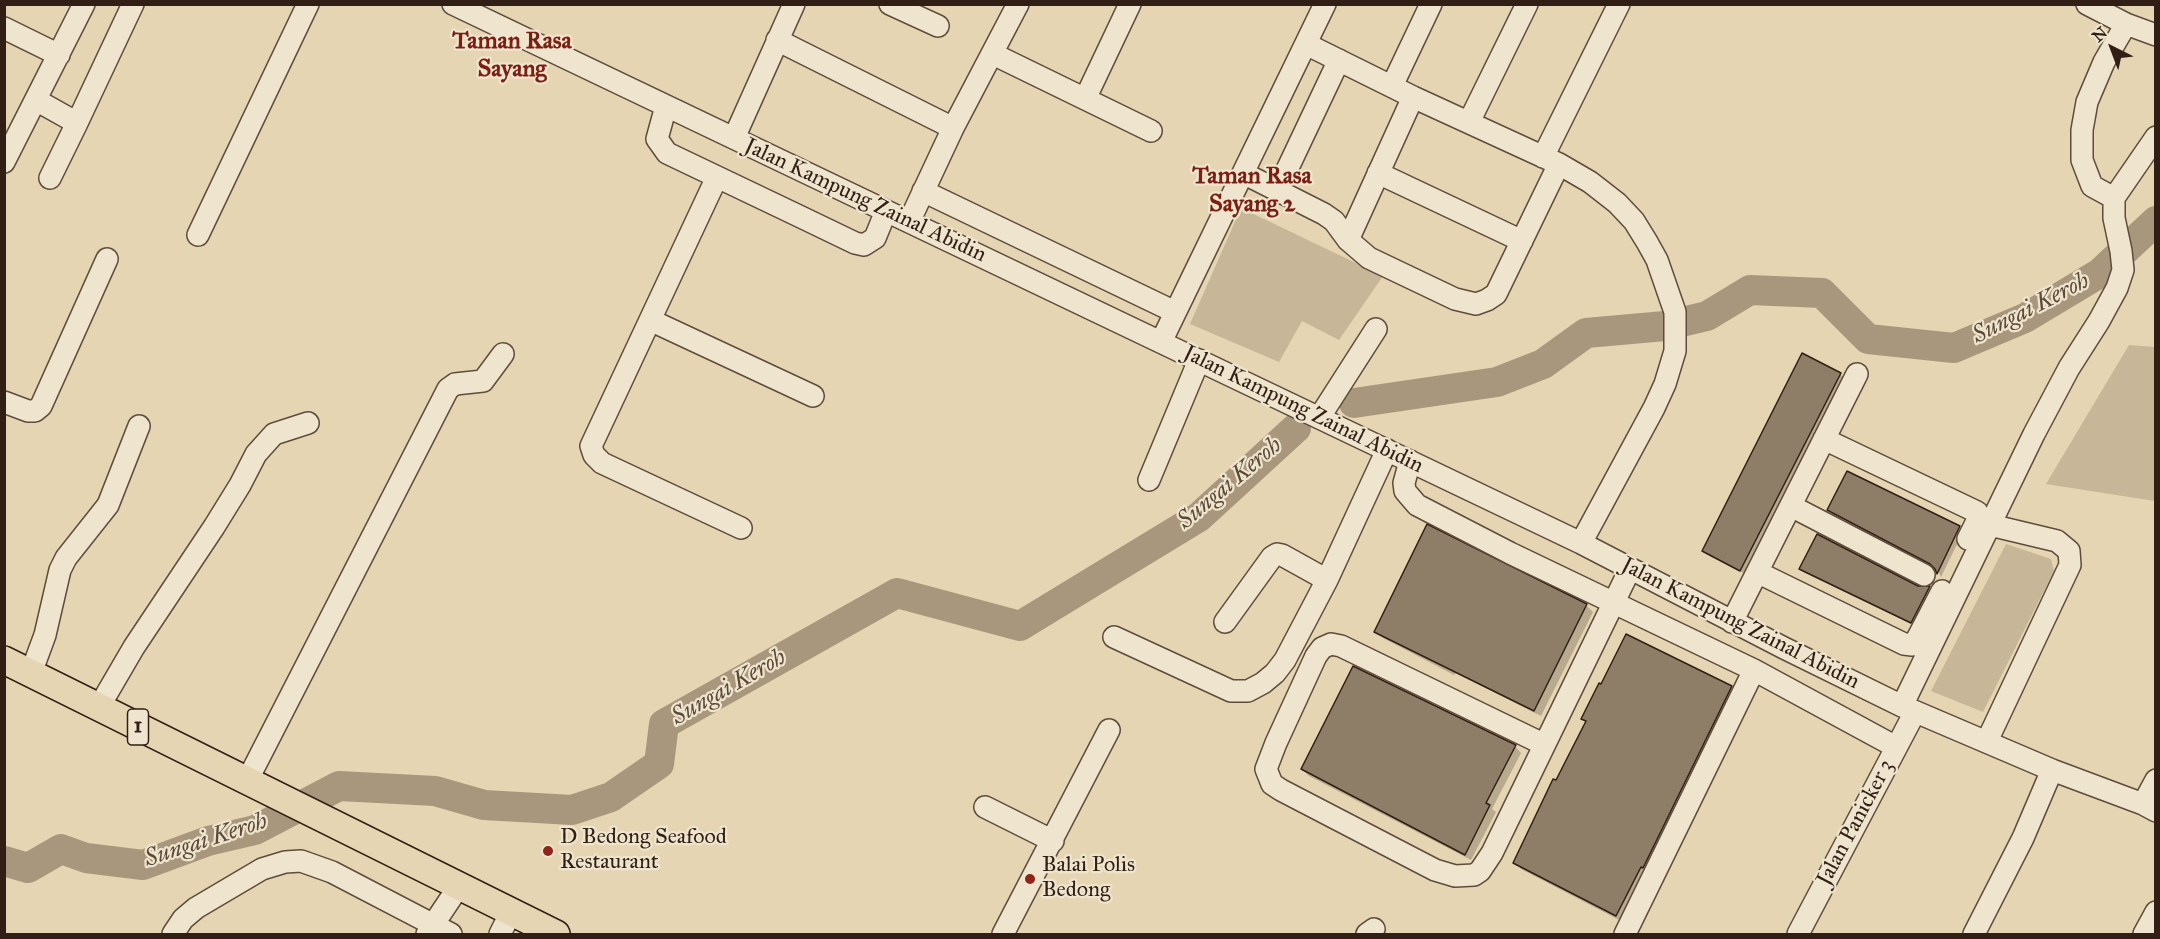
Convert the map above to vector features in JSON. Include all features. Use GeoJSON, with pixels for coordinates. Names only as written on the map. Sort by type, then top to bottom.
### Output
{"type":"FeatureCollection","features":[{"type":"Feature","properties":{"kind":"main road","name":"1"},"geometry":{"type":"LineString","coordinates":[[4,660],[459,886],[505,923],[556,934]]}},
{"type":"Feature","properties":{"kind":"street"},"geometry":{"type":"LineString","coordinates":[[4,162],[84,4]]}},
{"type":"Feature","properties":{"kind":"street"},"geometry":{"type":"LineString","coordinates":[[50,178],[133,4]]}},
{"type":"Feature","properties":{"kind":"street"},"geometry":{"type":"LineString","coordinates":[[198,235],[308,4]]}},
{"type":"Feature","properties":{"kind":"street","name":"Jalan Kampung Zainal Abidin"},"geometry":{"type":"LineString","coordinates":[[453,4],[1581,543],[1732,622],[1909,709],[2052,770],[2149,807]]}},
{"type":"Feature","properties":{"kind":"street"},"geometry":{"type":"LineString","coordinates":[[734,138],[794,4]]}},
{"type":"Feature","properties":{"kind":"street"},"geometry":{"type":"LineString","coordinates":[[890,4],[938,26]]}},
{"type":"Feature","properties":{"kind":"street"},"geometry":{"type":"LineString","coordinates":[[909,222],[953,128],[1017,4]]}},
{"type":"Feature","properties":{"kind":"street"},"geometry":{"type":"LineString","coordinates":[[1085,99],[1130,4]]}},
{"type":"Feature","properties":{"kind":"street"},"geometry":{"type":"LineString","coordinates":[[1161,342],[1325,4]]}},
{"type":"Feature","properties":{"kind":"street"},"geometry":{"type":"LineString","coordinates":[[1392,86],[1431,4]]}},
{"type":"Feature","properties":{"kind":"street"},"geometry":{"type":"LineString","coordinates":[[1469,122],[1527,4]]}},
{"type":"Feature","properties":{"kind":"street"},"geometry":{"type":"LineString","coordinates":[[1243,173],[1334,221],[1348,240],[1369,258],[1455,299],[1476,304],[1487,300],[1496,294],[1522,241],[1551,161],[1619,4]]}},
{"type":"Feature","properties":{"kind":"street"},"geometry":{"type":"LineString","coordinates":[[2087,4],[2126,24],[2156,34]]}},
{"type":"Feature","properties":{"kind":"street"},"geometry":{"type":"LineString","coordinates":[[2126,24],[2104,62],[2087,102],[2082,130],[2082,160],[2092,186],[2114,198],[2156,137]]}},
{"type":"Feature","properties":{"kind":"street"},"geometry":{"type":"LineString","coordinates":[[4,28],[59,55]]}},
{"type":"Feature","properties":{"kind":"street"},"geometry":{"type":"LineString","coordinates":[[777,40],[953,128]]}},
{"type":"Feature","properties":{"kind":"street"},"geometry":{"type":"LineString","coordinates":[[1306,44],[1551,161],[1604,192],[1634,221],[1656,260],[1675,323],[1675,351],[1665,384],[1654,408],[1581,543]]}},
{"type":"Feature","properties":{"kind":"street"},"geometry":{"type":"LineString","coordinates":[[993,54],[1151,131]]}},
{"type":"Feature","properties":{"kind":"street"},"geometry":{"type":"LineString","coordinates":[[1277,191],[1339,60]]}},
{"type":"Feature","properties":{"kind":"street"},"geometry":{"type":"LineString","coordinates":[[1348,240],[1413,97]]}},
{"type":"Feature","properties":{"kind":"street"},"geometry":{"type":"LineString","coordinates":[[36,100],[77,123]]}},
{"type":"Feature","properties":{"kind":"street"},"geometry":{"type":"LineString","coordinates":[[666,106],[657,139],[667,153],[855,243],[864,245],[875,238],[886,211]]}},
{"type":"Feature","properties":{"kind":"street"},"geometry":{"type":"LineString","coordinates":[[1378,173],[1522,241]]}},
{"type":"Feature","properties":{"kind":"street"},"geometry":{"type":"LineString","coordinates":[[717,177],[591,446],[594,455],[602,463],[741,528]]}},
{"type":"Feature","properties":{"kind":"street"},"geometry":{"type":"LineString","coordinates":[[923,190],[1175,312]]}},
{"type":"Feature","properties":{"kind":"street","name":"Jalan Panicker 3"},"geometry":{"type":"LineString","coordinates":[[1798,934],[1896,747],[1909,709],[1990,525],[2068,368],[2110,302],[2122,260],[2114,218],[2114,198]]}},
{"type":"Feature","properties":{"kind":"street"},"geometry":{"type":"LineString","coordinates":[[4,402],[28,411],[35,411],[41,406],[107,259]]}},
{"type":"Feature","properties":{"kind":"street"},"geometry":{"type":"LineString","coordinates":[[650,320],[813,396]]}},
{"type":"Feature","properties":{"kind":"street"},"geometry":{"type":"LineString","coordinates":[[1319,418],[1376,329]]}},
{"type":"Feature","properties":{"kind":"street"},"geometry":{"type":"LineString","coordinates":[[247,781],[448,389],[455,384],[483,381],[503,354]]}},
{"type":"Feature","properties":{"kind":"street"},"geometry":{"type":"LineString","coordinates":[[1149,480],[1199,360]]}},
{"type":"Feature","properties":{"kind":"street"},"geometry":{"type":"LineString","coordinates":[[1732,622],[1857,374]]}},
{"type":"Feature","properties":{"kind":"street"},"geometry":{"type":"LineString","coordinates":[[99,707],[134,646],[214,527],[256,454],[274,434],[308,423]]}},
{"type":"Feature","properties":{"kind":"street"},"geometry":{"type":"LineString","coordinates":[[31,673],[45,635],[60,570],[66,558],[108,505],[139,426]]}},
{"type":"Feature","properties":{"kind":"street"},"geometry":{"type":"LineString","coordinates":[[1757,572],[1897,641],[1912,645],[1974,528],[1979,517],[1977,512],[1824,439]]}},
{"type":"Feature","properties":{"kind":"street"},"geometry":{"type":"LineString","coordinates":[[1114,637],[1231,691],[1248,691],[1263,683],[1285,660],[1327,580],[1387,450]]}},
{"type":"Feature","properties":{"kind":"street"},"geometry":{"type":"LineString","coordinates":[[1410,461],[1404,483],[1405,491],[1417,505],[1754,670],[1896,747]]}},
{"type":"Feature","properties":{"kind":"street"},"geometry":{"type":"LineString","coordinates":[[1791,506],[1924,575]]}},
{"type":"Feature","properties":{"kind":"street"},"geometry":{"type":"LineString","coordinates":[[1987,741],[2070,565],[2069,551],[2056,541],[1990,525]]}},
{"type":"Feature","properties":{"kind":"street"},"geometry":{"type":"LineString","coordinates":[[1226,622],[1272,557],[1277,554],[1327,580]]}},
{"type":"Feature","properties":{"kind":"street"},"geometry":{"type":"LineString","coordinates":[[1543,744],[1341,646],[1331,644],[1322,648],[1316,656],[1266,770],[1272,784],[1281,790],[1435,870],[1463,877],[1474,875],[1480,871],[1492,853],[1630,569]]}},
{"type":"Feature","properties":{"kind":"street"},"geometry":{"type":"LineString","coordinates":[[1625,934],[1754,670]]}},
{"type":"Feature","properties":{"kind":"street"},"geometry":{"type":"LineString","coordinates":[[1003,934],[1109,730]]}},
{"type":"Feature","properties":{"kind":"street"},"geometry":{"type":"LineString","coordinates":[[1974,934],[2023,838],[2052,770]]}},
{"type":"Feature","properties":{"kind":"street"},"geometry":{"type":"LineString","coordinates":[[2149,807],[2156,780]]}},
{"type":"Feature","properties":{"kind":"street"},"geometry":{"type":"LineString","coordinates":[[985,807],[1053,841]]}},
{"type":"Feature","properties":{"kind":"street"},"geometry":{"type":"LineString","coordinates":[[173,934],[183,919],[196,908],[262,869],[285,862],[301,861],[332,872],[438,932],[459,886]]}},
{"type":"Feature","properties":{"kind":"street"},"geometry":{"type":"LineString","coordinates":[[2144,934],[2156,912]]}},
{"type":"Feature","properties":{"kind":"shaded area"},"geometry":{"type":"Polygon","coordinates":[[[1241,208],[1383,276],[1339,340],[1302,321],[1279,362],[1190,324],[1241,208]]]}},
{"type":"Feature","properties":{"kind":"shaded area"},"geometry":{"type":"Polygon","coordinates":[[[2129,345],[2155,347],[2155,501],[2046,484],[2129,345]]]}},
{"type":"Feature","properties":{"kind":"shaded area"},"geometry":{"type":"Polygon","coordinates":[[[2006,544],[2051,559],[2054,571],[1983,712],[1931,691],[2006,544]]]}},
{"type":"Feature","properties":{"kind":"building"},"geometry":{"type":"Polygon","coordinates":[[[1802,353],[1841,373],[1740,571],[1702,551],[1802,353]]]}},
{"type":"Feature","properties":{"kind":"building"},"geometry":{"type":"Polygon","coordinates":[[[1847,471],[1960,526],[1937,574],[1930,564],[1827,510],[1847,471]]]}},
{"type":"Feature","properties":{"kind":"building"},"geometry":{"type":"Polygon","coordinates":[[[1427,524],[1587,604],[1534,711],[1374,632],[1427,524]]]}},
{"type":"Feature","properties":{"kind":"building"},"geometry":{"type":"Polygon","coordinates":[[[1817,534],[1918,586],[1930,586],[1911,623],[1799,569],[1817,534]]]}},
{"type":"Feature","properties":{"kind":"building"},"geometry":{"type":"Polygon","coordinates":[[[1626,634],[1732,686],[1643,868],[1641,867],[1616,916],[1513,863],[1553,779],[1556,780],[1586,721],[1581,719],[1626,634]]]}},
{"type":"Feature","properties":{"kind":"building"},"geometry":{"type":"Polygon","coordinates":[[[1353,666],[1516,745],[1486,803],[1490,805],[1465,855],[1301,769],[1353,666]]]}},
{"type":"Feature","properties":{"kind":"waterway","name":"Sungai Keroh"},"geometry":{"type":"LineString","coordinates":[[1354,403],[1497,382],[1543,364],[1586,333],[1665,326],[1707,316],[1750,290],[1822,293],[1868,339],[1954,348],[2025,318],[2100,273],[2156,221]]}},
{"type":"Feature","properties":{"kind":"waterway","name":"Sungai Keroh"},"geometry":{"type":"LineString","coordinates":[[4,861],[28,868],[61,849],[86,858],[143,865],[208,841],[255,830],[339,786],[435,791],[484,805],[572,810],[611,797],[659,764],[664,724],[897,593],[1020,626],[1199,517],[1296,428]]}},
{"type":"Feature","properties":{"kind":"place","name":"D Bedong Seafood Restaurant"},"geometry":{"type":"Point","coordinates":[548,851]}},
{"type":"Feature","properties":{"kind":"place","name":"Balai Polis Bedong"},"geometry":{"type":"Point","coordinates":[1030,879]}},
{"type":"Feature","properties":{"kind":"district","name":"Taman Rasa Sayang"},"geometry":{"type":"Point","coordinates":[512,56]}},
{"type":"Feature","properties":{"kind":"district","name":"Taman Rasa Sayang 2"},"geometry":{"type":"Point","coordinates":[1252,191]}}]}
